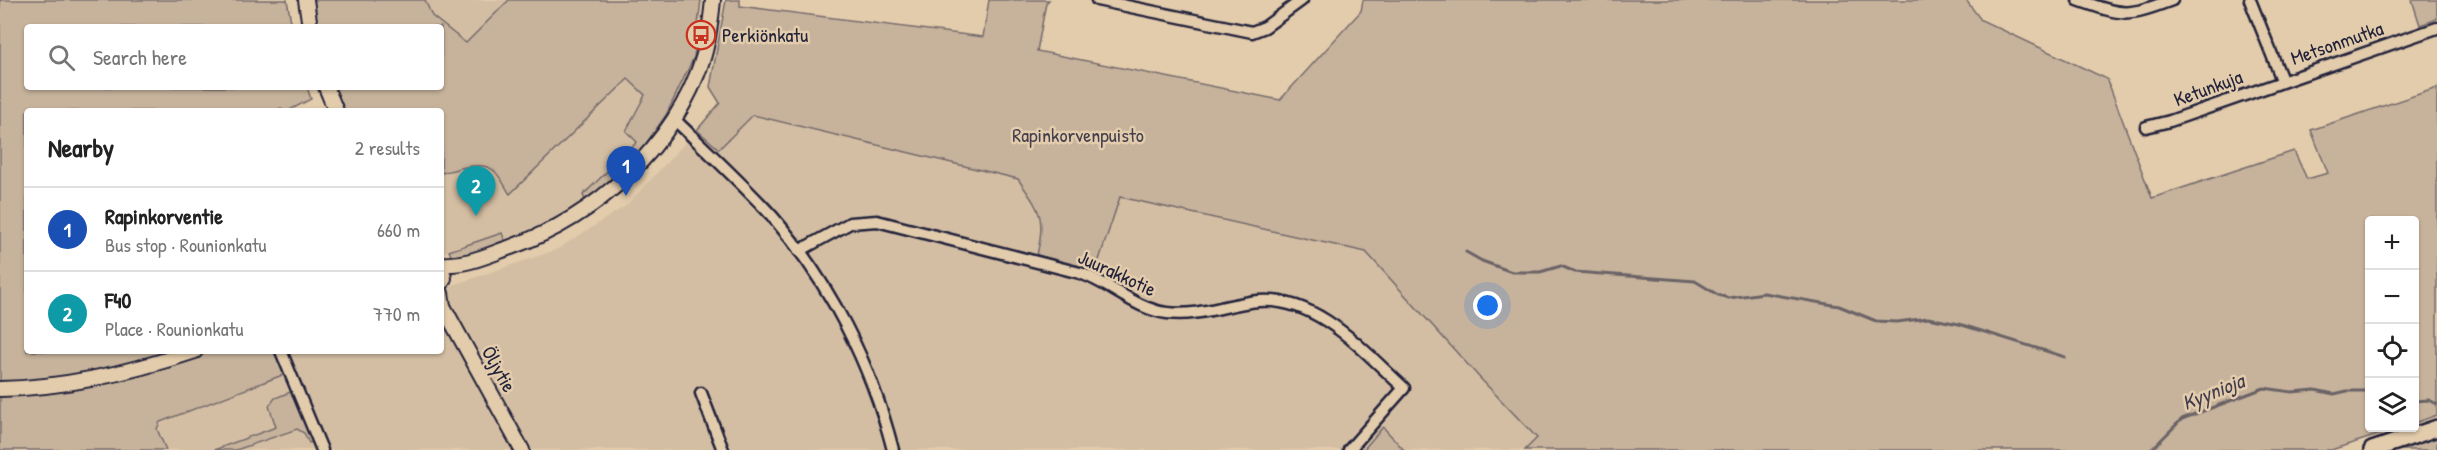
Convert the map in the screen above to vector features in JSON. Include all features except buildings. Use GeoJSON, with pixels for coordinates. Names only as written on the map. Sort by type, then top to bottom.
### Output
{"type":"FeatureCollection","features":[{"type":"Feature","properties":{"kind":"highway"},"geometry":{"type":"LineString","coordinates":[[2372,450],[2437,428]]}},
{"type":"Feature","properties":{"kind":"main road"},"geometry":{"type":"LineString","coordinates":[[306,0],[310,24]]}},
{"type":"Feature","properties":{"kind":"main road"},"geometry":{"type":"LineString","coordinates":[[444,272],[528,240],[575,216],[624,178],[674,119],[685,101],[703,58],[709,34],[713,0]]}},
{"type":"Feature","properties":{"kind":"main road"},"geometry":{"type":"LineString","coordinates":[[327,90],[335,108]]}},
{"type":"Feature","properties":{"kind":"main road","name":"Öljytie"},"geometry":{"type":"LineString","coordinates":[[444,305],[522,450]]}},
{"type":"Feature","properties":{"kind":"main road"},"geometry":{"type":"LineString","coordinates":[[0,389],[22,389],[80,381],[147,367],[186,354]]}},
{"type":"Feature","properties":{"kind":"street"},"geometry":{"type":"LineString","coordinates":[[1096,0],[1252,32],[1265,27],[1302,0]]}},
{"type":"Feature","properties":{"kind":"street"},"geometry":{"type":"LineString","coordinates":[[2078,0],[2124,14],[2139,12],[2172,0]]}},
{"type":"Feature","properties":{"kind":"street"},"geometry":{"type":"LineString","coordinates":[[2250,0],[2282,80]]}},
{"type":"Feature","properties":{"kind":"street","name":"Metsonmutka"},"geometry":{"type":"LineString","coordinates":[[2282,80],[2437,28]]}},
{"type":"Feature","properties":{"kind":"street","name":"Ketunkuja"},"geometry":{"type":"LineString","coordinates":[[2146,127],[2170,121],[2282,80]]}},
{"type":"Feature","properties":{"kind":"street"},"geometry":{"type":"LineString","coordinates":[[674,119],[772,216],[830,295],[854,342],[879,401],[893,450]]}},
{"type":"Feature","properties":{"kind":"street","name":"Juurakkotie"},"geometry":{"type":"LineString","coordinates":[[798,251],[850,223],[877,220],[1080,273],[1097,279],[1140,305],[1160,312],[1190,314],[1243,303],[1272,301],[1318,315],[1337,328],[1404,388],[1349,450]]}},
{"type":"Feature","properties":{"kind":"street"},"geometry":{"type":"LineString","coordinates":[[282,354],[322,450]]}},
{"type":"Feature","properties":{"kind":"street"},"geometry":{"type":"LineString","coordinates":[[701,393],[723,450]]}},
{"type":"Feature","properties":{"kind":"shaded area"},"geometry":{"type":"Polygon","coordinates":[[[425,0],[509,0],[466,43],[432,16],[425,0]]]}},
{"type":"Feature","properties":{"kind":"shaded area"},"geometry":{"type":"Polygon","coordinates":[[[628,79],[645,95],[626,131],[637,142],[586,203],[559,220],[503,245],[505,241],[502,234],[444,252],[444,172],[473,166],[487,167],[494,171],[510,194],[628,79]]]}},
{"type":"Feature","properties":{"kind":"shaded area"},"geometry":{"type":"Polygon","coordinates":[[[752,115],[1018,179],[1040,212],[1042,231],[1037,255],[1095,272],[1119,197],[1366,252],[1537,438],[1525,450],[1404,450],[1383,427],[1363,450],[236,450],[298,429],[304,433],[293,392],[276,427],[214,450],[166,450],[156,429],[160,422],[284,374],[275,354],[444,354],[444,288],[556,250],[627,205],[697,130],[719,149],[752,115]]]}},
{"type":"Feature","properties":{"kind":"green space"},"geometry":{"type":"Polygon","coordinates":[[[0,0],[287,0],[291,24],[24,24],[24,90],[308,90],[311,99],[294,108],[24,108],[24,354],[165,354],[67,377],[0,381],[0,0]]]}},
{"type":"Feature","properties":{"kind":"green space"},"geometry":{"type":"Polygon","coordinates":[[[313,0],[425,0],[432,16],[442,24],[317,24],[313,0]]]}},
{"type":"Feature","properties":{"kind":"green space"},"geometry":{"type":"Polygon","coordinates":[[[509,0],[701,0],[694,57],[666,115],[643,148],[586,203],[583,195],[637,142],[626,131],[645,95],[628,79],[510,194],[498,175],[488,167],[475,166],[444,172],[444,108],[343,108],[335,90],[444,90],[444,26],[466,43],[509,0]]]}},
{"type":"Feature","properties":{"kind":"green space","name":"Rapinkorvenpuisto"},"geometry":{"type":"Polygon","coordinates":[[[726,0],[740,0],[740,6],[983,37],[989,0],[1049,0],[1046,3],[1037,51],[1280,100],[1361,11],[1363,0],[1966,0],[1981,20],[2107,79],[2152,198],[2294,151],[2307,179],[2328,173],[2311,130],[2437,88],[2437,415],[2419,422],[2419,216],[2365,216],[2365,432],[2387,432],[2331,450],[1525,450],[1537,438],[1366,252],[1120,197],[1095,272],[1037,255],[1041,231],[1039,214],[1018,179],[753,115],[719,149],[697,130],[720,103],[710,87],[726,0]]]}},
{"type":"Feature","properties":{"kind":"green space"},"geometry":{"type":"Polygon","coordinates":[[[2412,0],[2437,0],[2437,19],[2420,25],[2412,0]]]}},
{"type":"Feature","properties":{"kind":"green space"},"geometry":{"type":"Polygon","coordinates":[[[502,233],[505,241],[503,245],[453,260],[449,251],[502,233]]]}},
{"type":"Feature","properties":{"kind":"green space"},"geometry":{"type":"Polygon","coordinates":[[[203,354],[275,354],[285,374],[160,422],[157,429],[166,450],[0,450],[0,394],[179,362],[203,354]]]}},
{"type":"Feature","properties":{"kind":"green space"},"geometry":{"type":"Polygon","coordinates":[[[293,391],[315,442],[309,443],[304,433],[297,429],[236,450],[214,450],[276,427],[269,406],[275,398],[293,391]]]}},
{"type":"Feature","properties":{"kind":"green space"},"geometry":{"type":"Polygon","coordinates":[[[1383,427],[1404,450],[1363,450],[1383,427]]]}},
{"type":"Feature","properties":{"kind":"green space"},"geometry":{"type":"Polygon","coordinates":[[[2437,437],[2437,450],[2396,450],[2437,437]]]}},
{"type":"Feature","properties":{"kind":"waterway"},"geometry":{"type":"LineString","coordinates":[[1466,252],[1482,261],[1512,272],[1540,272],[1561,266],[1575,272],[1695,281],[1718,295],[1729,298],[1764,293],[1839,306],[1876,321],[1897,322],[1928,318],[1959,324],[2065,357]]}},
{"type":"Feature","properties":{"kind":"waterway","name":"Kyynioja"},"geometry":{"type":"LineString","coordinates":[[2151,450],[2182,419],[2264,388],[2292,392],[2315,390],[2334,394],[2365,391]]}},
{"type":"Feature","properties":{"kind":"waterway","name":"Kyynioja"},"geometry":{"type":"LineString","coordinates":[[2419,401],[2429,400],[2437,404]]}},
{"type":"Feature","properties":{"kind":"place","name":"Perkiönkatu"},"geometry":{"type":"Point","coordinates":[701,35]}},
{"type":"Feature","properties":{"kind":"place","name":"Rapinkorventie"},"geometry":{"type":"Point","coordinates":[626,196]}},
{"type":"Feature","properties":{"kind":"place","name":"F40"},"geometry":{"type":"Point","coordinates":[476,216]}}]}
